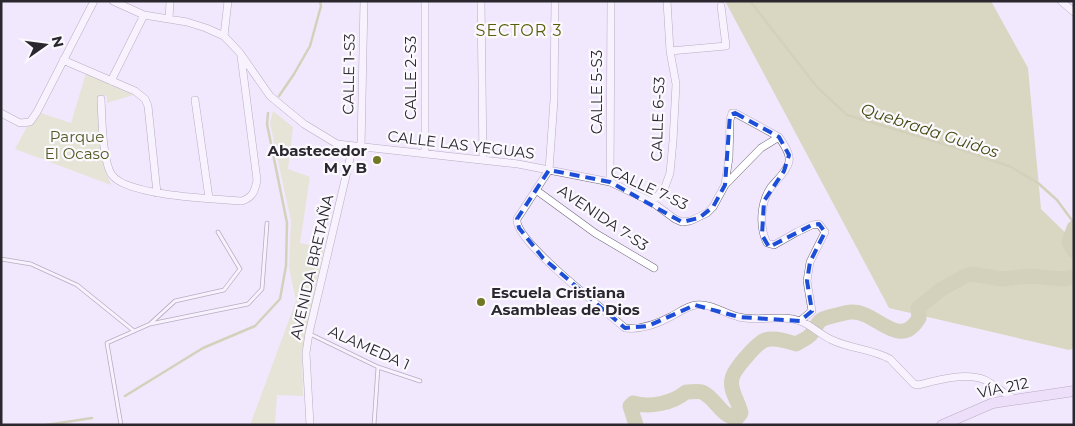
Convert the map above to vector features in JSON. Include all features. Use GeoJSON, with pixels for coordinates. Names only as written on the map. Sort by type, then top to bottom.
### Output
{"type":"FeatureCollection","features":[{"type":"Feature","properties":{"kind":"main road","name":"VÍA 212"},"geometry":{"type":"LineString","coordinates":[[942,425],[993,402],[1074,391]]}},
{"type":"Feature","properties":{"kind":"street"},"geometry":{"type":"LineString","coordinates":[[1,113],[20,122],[30,122],[37,112],[62,60],[94,1]]}},
{"type":"Feature","properties":{"kind":"street","name":"CALLE LAS YEGUAS"},"geometry":{"type":"LineString","coordinates":[[113,1],[144,15],[206,28],[224,36],[240,54],[270,96],[304,124],[337,144],[483,160],[549,170],[517,219],[519,228],[528,242],[544,258],[625,328],[636,329],[648,326],[673,316],[695,304],[703,304],[738,317],[755,320],[786,319],[800,321],[819,333],[853,348],[881,354],[890,359],[914,384],[972,377],[984,380],[1015,399]]}},
{"type":"Feature","properties":{"kind":"street"},"geometry":{"type":"LineString","coordinates":[[169,19],[170,1]]}},
{"type":"Feature","properties":{"kind":"street"},"geometry":{"type":"LineString","coordinates":[[224,36],[228,1]]}},
{"type":"Feature","properties":{"kind":"street","name":"CALLE 1-S3"},"geometry":{"type":"LineString","coordinates":[[361,147],[364,1]]}},
{"type":"Feature","properties":{"kind":"street","name":"CALLE 2-S3"},"geometry":{"type":"LineString","coordinates":[[425,1],[425,154]]}},
{"type":"Feature","properties":{"kind":"street"},"geometry":{"type":"LineString","coordinates":[[481,1],[483,160]]}},
{"type":"Feature","properties":{"kind":"street"},"geometry":{"type":"LineString","coordinates":[[549,170],[554,100],[555,1]]}},
{"type":"Feature","properties":{"kind":"street","name":"CALLE 5-S3"},"geometry":{"type":"LineString","coordinates":[[610,182],[611,1]]}},
{"type":"Feature","properties":{"kind":"street","name":"CALLE 6-S3"},"geometry":{"type":"LineString","coordinates":[[652,202],[665,187],[670,173],[676,84],[670,51],[667,1]]}},
{"type":"Feature","properties":{"kind":"street"},"geometry":{"type":"LineString","coordinates":[[1061,1],[1074,12]]}},
{"type":"Feature","properties":{"kind":"street"},"geometry":{"type":"LineString","coordinates":[[670,51],[726,46],[721,6]]}},
{"type":"Feature","properties":{"kind":"street"},"geometry":{"type":"LineString","coordinates":[[111,81],[144,15]]}},
{"type":"Feature","properties":{"kind":"street"},"geometry":{"type":"LineString","coordinates":[[101,99],[106,156],[112,175],[130,186],[158,193],[242,201],[249,198],[254,192],[257,180],[240,54]]}},
{"type":"Feature","properties":{"kind":"street"},"geometry":{"type":"LineString","coordinates":[[62,60],[135,90],[145,99],[148,106],[158,193]]}},
{"type":"Feature","properties":{"kind":"street"},"geometry":{"type":"LineString","coordinates":[[195,100],[209,198]]}},
{"type":"Feature","properties":{"kind":"street"},"geometry":{"type":"LineString","coordinates":[[725,185],[730,158],[730,120],[732,113],[779,137],[789,155],[789,162],[764,200],[762,235],[767,243],[774,245],[812,225],[819,224],[825,232],[810,262],[807,281],[812,311],[800,321]]}},
{"type":"Feature","properties":{"kind":"street","name":"CALLE 7-S3"},"geometry":{"type":"LineString","coordinates":[[549,170],[610,182],[652,202],[675,219],[682,222],[690,221],[707,214],[725,185],[761,148],[779,137]]}},
{"type":"Feature","properties":{"kind":"street","name":"AVENIDA BRETAÑA"},"geometry":{"type":"LineString","coordinates":[[310,425],[306,354],[309,333],[353,146]]}},
{"type":"Feature","properties":{"kind":"street","name":"AVENIDA 7-S3"},"geometry":{"type":"LineString","coordinates":[[536,190],[595,233],[654,268]]}},
{"type":"Feature","properties":{"kind":"lane"},"geometry":{"type":"LineString","coordinates":[[121,425],[107,343],[150,324],[248,304],[262,289],[267,223]]}},
{"type":"Feature","properties":{"kind":"lane"},"geometry":{"type":"LineString","coordinates":[[150,324],[175,302],[224,290],[240,269],[218,232]]}},
{"type":"Feature","properties":{"kind":"lane"},"geometry":{"type":"LineString","coordinates":[[1,260],[31,264],[77,285],[134,331]]}},
{"type":"Feature","properties":{"kind":"lane","name":"ALAMEDA 1"},"geometry":{"type":"LineString","coordinates":[[309,333],[378,367],[420,381]]}},
{"type":"Feature","properties":{"kind":"lane"},"geometry":{"type":"LineString","coordinates":[[374,425],[378,367]]}},
{"type":"Feature","properties":{"kind":"highlighted area"},"geometry":{"type":"Polygon","coordinates":[[[735,113],[779,137],[789,155],[784,171],[764,201],[762,235],[769,247],[812,225],[819,224],[825,232],[810,262],[807,281],[812,311],[800,321],[739,317],[695,305],[648,326],[625,328],[543,258],[519,228],[517,219],[549,170],[610,182],[682,222],[699,218],[713,207],[725,185],[730,115],[735,113]]]}},
{"type":"Feature","properties":{"kind":"green space"},"geometry":{"type":"Polygon","coordinates":[[[725,1],[991,1],[1028,68],[1041,209],[1074,241],[1074,348],[1069,350],[889,308],[725,1]]]}},
{"type":"Feature","properties":{"kind":"green space","name":"Parque El Ocaso"},"geometry":{"type":"Polygon","coordinates":[[[86,73],[133,95],[107,103],[107,96],[99,95],[103,165],[111,185],[15,149],[28,125],[34,122],[41,113],[71,123],[86,73]]]}},
{"type":"Feature","properties":{"kind":"green space"},"geometry":{"type":"Polygon","coordinates":[[[273,111],[293,127],[288,169],[310,177],[300,243],[324,248],[302,352],[303,396],[277,395],[275,425],[250,425],[296,301],[289,268],[291,221],[270,123],[273,111]]]}},
{"type":"Feature","properties":{"kind":"waterway"},"geometry":{"type":"LineString","coordinates":[[279,96],[310,46],[321,6],[320,1]]}},
{"type":"Feature","properties":{"kind":"waterway","name":"Quebrada Guidos"},"geometry":{"type":"LineString","coordinates":[[750,1],[817,87],[847,115],[960,149],[1011,167],[1038,183],[1057,200],[1074,223]]}},
{"type":"Feature","properties":{"kind":"waterway"},"geometry":{"type":"LineString","coordinates":[[125,396],[203,348],[255,326],[280,299],[286,266],[287,223],[267,124],[268,113]]}},
{"type":"Feature","properties":{"kind":"waterway"},"geometry":{"type":"LineString","coordinates":[[1074,228],[1069,242],[1074,251]]}},
{"type":"Feature","properties":{"kind":"waterway"},"geometry":{"type":"LineString","coordinates":[[636,425],[630,406],[633,403],[654,405],[668,402],[686,392],[702,392],[731,417],[737,418],[741,413],[731,383],[733,375],[746,357],[765,340],[777,339],[796,344],[809,336],[823,319],[849,312],[860,313],[895,331],[903,331],[911,327],[919,318],[918,308],[940,290],[971,274],[1003,279],[1029,276],[1063,279],[1074,277]]}},
{"type":"Feature","properties":{"kind":"waterway"},"geometry":{"type":"LineString","coordinates":[[46,425],[92,418]]}},
{"type":"Feature","properties":{"kind":"place","name":"Abastecedor M y B"},"geometry":{"type":"Point","coordinates":[377,160]}},
{"type":"Feature","properties":{"kind":"place","name":"Escuela Cristiana Asambleas de Dios"},"geometry":{"type":"Point","coordinates":[481,302]}},
{"type":"Feature","properties":{"kind":"district","name":"SECTOR 3"},"geometry":{"type":"Point","coordinates":[519,30]}}]}
